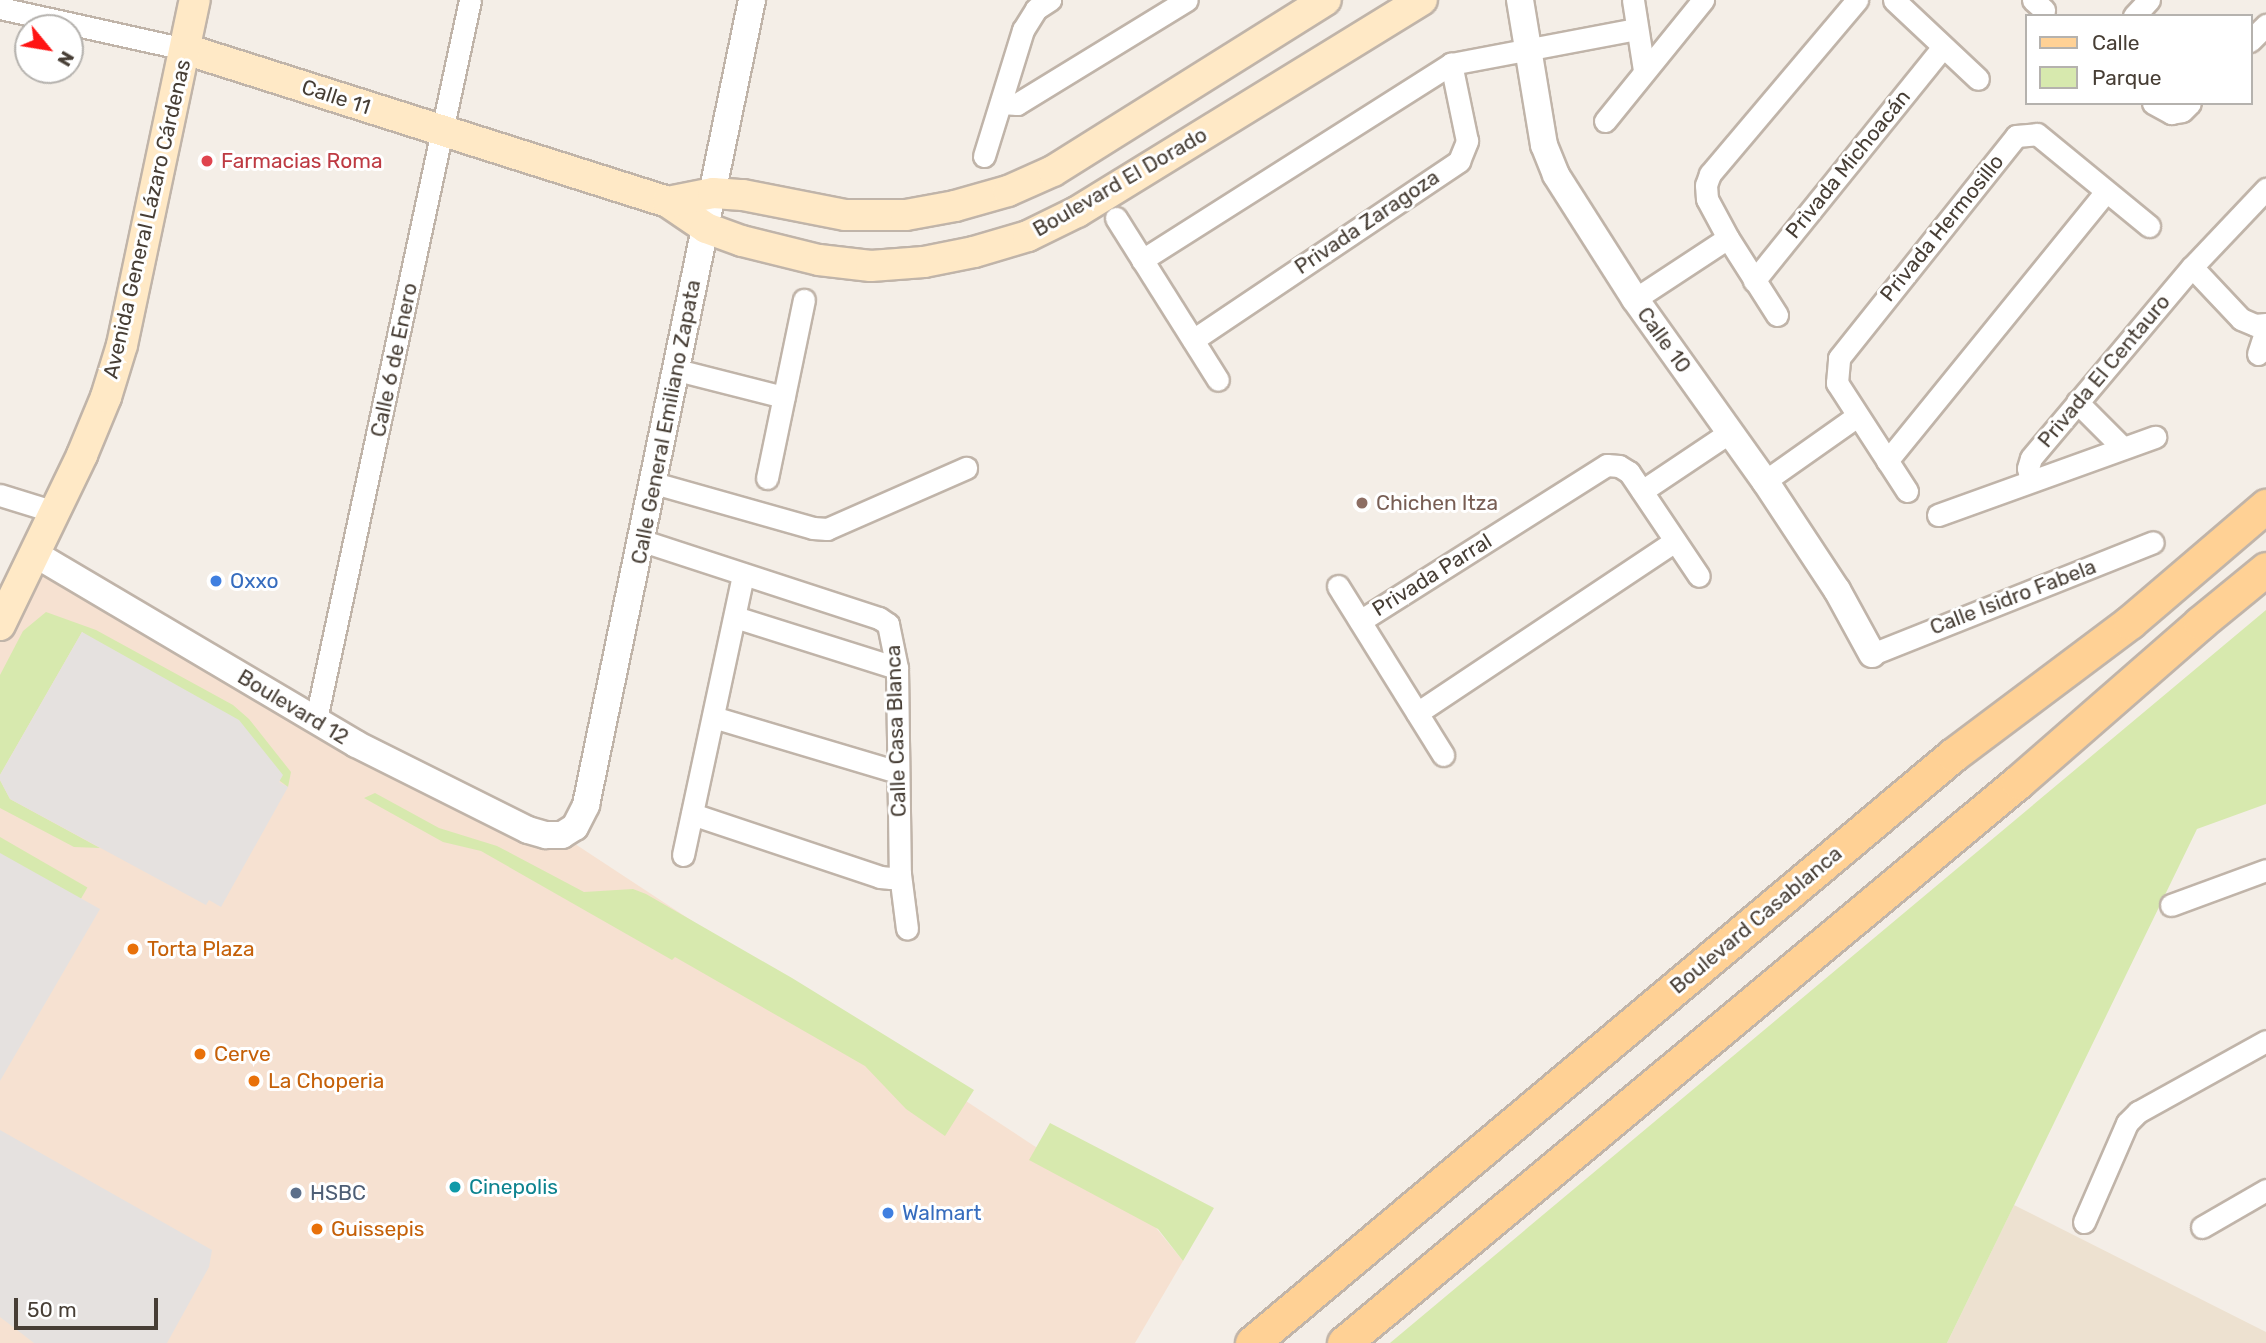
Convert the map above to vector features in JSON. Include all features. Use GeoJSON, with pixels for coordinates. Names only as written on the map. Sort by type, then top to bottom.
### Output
{"type":"FeatureCollection","features":[{"type":"Feature","properties":{"kind":"main road","name":"Avenida General Lázaro Cárdenas"},"geometry":{"type":"LineString","coordinates":[[0,625],[55,512],[106,397],[122,345],[195,0]]}},
{"type":"Feature","properties":{"kind":"main road","name":"Boulevard El Dorado"},"geometry":{"type":"LineString","coordinates":[[713,193],[743,195],[845,215],[906,215],[956,206],[1008,191],[1053,171],[1325,0]]}},
{"type":"Feature","properties":{"kind":"main road","name":"Boulevard El Dorado"},"geometry":{"type":"LineString","coordinates":[[706,228],[742,242],[819,260],[871,266],[924,262],[974,252],[1028,236],[1077,212],[1422,0]]}},
{"type":"Feature","properties":{"kind":"main road","name":"Calle 11"},"geometry":{"type":"LineString","coordinates":[[185,49],[668,202],[706,228]]}},
{"type":"Feature","properties":{"kind":"main road","name":"Calle 11"},"geometry":{"type":"LineString","coordinates":[[668,202],[713,193]]}},
{"type":"Feature","properties":{"kind":"main road","name":"Boulevard Casablanca"},"geometry":{"type":"LineString","coordinates":[[1252,1343],[1942,764],[2130,622],[2266,506]]}},
{"type":"Feature","properties":{"kind":"main road"},"geometry":{"type":"LineString","coordinates":[[1344,1343],[2018,782],[2266,569]]}},
{"type":"Feature","properties":{"kind":"main road"},"geometry":{"type":"LineString","coordinates":[[2200,623],[2266,598]]}},
{"type":"Feature","properties":{"kind":"street","name":"Calle 6 de Enero"},"geometry":{"type":"LineString","coordinates":[[316,719],[470,0]]}},
{"type":"Feature","properties":{"kind":"street","name":"Calle General Emiliano Zapata"},"geometry":{"type":"LineString","coordinates":[[562,835],[575,827],[586,805],[643,541],[752,0]]}},
{"type":"Feature","properties":{"kind":"street"},"geometry":{"type":"LineString","coordinates":[[984,156],[1029,18],[1050,0]]}},
{"type":"Feature","properties":{"kind":"street"},"geometry":{"type":"LineString","coordinates":[[1001,103],[1017,104],[1187,0]]}},
{"type":"Feature","properties":{"kind":"street","name":"Calle 10"},"geometry":{"type":"LineString","coordinates":[[1520,0],[1545,145],[1556,175],[1635,299],[1765,481],[1838,590],[1872,654]]}},
{"type":"Feature","properties":{"kind":"street"},"geometry":{"type":"LineString","coordinates":[[1633,0],[1644,70]]}},
{"type":"Feature","properties":{"kind":"street"},"geometry":{"type":"LineString","coordinates":[[1605,121],[1703,0]]}},
{"type":"Feature","properties":{"kind":"street"},"geometry":{"type":"LineString","coordinates":[[1777,315],[1727,238],[1707,199],[1706,185],[1710,174],[1857,0]]}},
{"type":"Feature","properties":{"kind":"street"},"geometry":{"type":"LineString","coordinates":[[1894,0],[1978,79]]}},
{"type":"Feature","properties":{"kind":"street"},"geometry":{"type":"LineString","coordinates":[[2136,14],[2149,0]]}},
{"type":"Feature","properties":{"kind":"street","name":"Calle 11"},"geometry":{"type":"LineString","coordinates":[[0,8],[185,49]]}},
{"type":"Feature","properties":{"kind":"street"},"geometry":{"type":"LineString","coordinates":[[2252,39],[2266,25]]}},
{"type":"Feature","properties":{"kind":"street"},"geometry":{"type":"LineString","coordinates":[[1142,260],[1451,64],[1636,29]]}},
{"type":"Feature","properties":{"kind":"street","name":"Privada Michoacán"},"geometry":{"type":"LineString","coordinates":[[1754,281],[1943,47]]}},
{"type":"Feature","properties":{"kind":"street","name":"Privada Zaragoza"},"geometry":{"type":"LineString","coordinates":[[1193,340],[1459,161],[1467,141],[1451,64]]}},
{"type":"Feature","properties":{"kind":"street"},"geometry":{"type":"LineString","coordinates":[[2155,105],[2160,110],[2171,113],[2182,111],[2188,105]]}},
{"type":"Feature","properties":{"kind":"street","name":"Privada Hermosillo"},"geometry":{"type":"LineString","coordinates":[[1907,491],[1837,383],[1839,358],[2016,136],[2037,134],[2149,226]]}},
{"type":"Feature","properties":{"kind":"street","name":"Privada El Centauro"},"geometry":{"type":"LineString","coordinates":[[2031,481],[2028,468],[2031,458],[2192,267],[2266,189]]}},
{"type":"Feature","properties":{"kind":"street"},"geometry":{"type":"LineString","coordinates":[[1887,461],[2106,192]]}},
{"type":"Feature","properties":{"kind":"street"},"geometry":{"type":"LineString","coordinates":[[1116,218],[1218,380]]}},
{"type":"Feature","properties":{"kind":"street"},"geometry":{"type":"LineString","coordinates":[[1635,299],[1727,238]]}},
{"type":"Feature","properties":{"kind":"street"},"geometry":{"type":"LineString","coordinates":[[2192,267],[2241,319],[2255,325],[2266,324]]}},
{"type":"Feature","properties":{"kind":"street"},"geometry":{"type":"LineString","coordinates":[[767,478],[804,300]]}},
{"type":"Feature","properties":{"kind":"street"},"geometry":{"type":"LineString","coordinates":[[2258,354],[2266,330]]}},
{"type":"Feature","properties":{"kind":"street"},"geometry":{"type":"LineString","coordinates":[[677,370],[784,397]]}},
{"type":"Feature","properties":{"kind":"street"},"geometry":{"type":"LineString","coordinates":[[2077,402],[2123,448]]}},
{"type":"Feature","properties":{"kind":"street"},"geometry":{"type":"LineString","coordinates":[[1765,481],[1857,416]]}},
{"type":"Feature","properties":{"kind":"street"},"geometry":{"type":"LineString","coordinates":[[1642,491],[1730,432]]}},
{"type":"Feature","properties":{"kind":"street"},"geometry":{"type":"LineString","coordinates":[[1938,515],[2155,437]]}},
{"type":"Feature","properties":{"kind":"street","name":"Privada Parral"},"geometry":{"type":"LineString","coordinates":[[1360,621],[1607,465],[1619,466],[1629,472],[1699,576]]}},
{"type":"Feature","properties":{"kind":"street"},"geometry":{"type":"LineString","coordinates":[[654,482],[813,528],[827,529],[966,468]]}},
{"type":"Feature","properties":{"kind":"street"},"geometry":{"type":"LineString","coordinates":[[0,495],[55,512]]}},
{"type":"Feature","properties":{"kind":"street","name":"Calle Casa Blanca"},"geometry":{"type":"LineString","coordinates":[[643,541],[880,618],[888,624],[897,668],[900,874],[907,929]]}},
{"type":"Feature","properties":{"kind":"street"},"geometry":{"type":"LineString","coordinates":[[1417,713],[1675,541]]}},
{"type":"Feature","properties":{"kind":"street","name":"Calle Isidro Fabela"},"geometry":{"type":"LineString","coordinates":[[1872,654],[2153,542]]}},
{"type":"Feature","properties":{"kind":"street","name":"Boulevard 12"},"geometry":{"type":"LineString","coordinates":[[35,554],[356,744],[527,830],[546,835],[562,835]]}},
{"type":"Feature","properties":{"kind":"street"},"geometry":{"type":"LineString","coordinates":[[683,855],[743,574]]}},
{"type":"Feature","properties":{"kind":"street","name":"Privada Parral"},"geometry":{"type":"LineString","coordinates":[[1338,586],[1443,755]]}},
{"type":"Feature","properties":{"kind":"street"},"geometry":{"type":"LineString","coordinates":[[735,617],[897,668]]}},
{"type":"Feature","properties":{"kind":"street"},"geometry":{"type":"LineString","coordinates":[[713,717],[898,772]]}},
{"type":"Feature","properties":{"kind":"street"},"geometry":{"type":"LineString","coordinates":[[692,814],[880,877],[891,878],[900,874]]}},
{"type":"Feature","properties":{"kind":"street"},"geometry":{"type":"LineString","coordinates":[[2171,905],[2266,870]]}},
{"type":"Feature","properties":{"kind":"street"},"geometry":{"type":"LineString","coordinates":[[2084,1222],[2127,1123],[2138,1112],[2266,1041]]}},
{"type":"Feature","properties":{"kind":"street"},"geometry":{"type":"LineString","coordinates":[[2202,1227],[2266,1190]]}},
{"type":"Feature","properties":{"kind":"shaded area"},"geometry":{"type":"Polygon","coordinates":[[[26,542],[520,830],[566,838],[1153,1224],[1183,1261],[1135,1343],[0,1343],[0,601],[26,542]]]}},
{"type":"Feature","properties":{"kind":"shaded area"},"geometry":{"type":"Polygon","coordinates":[[[82,632],[239,720],[283,775],[279,782],[288,787],[221,907],[209,900],[206,905],[10,799],[0,780],[0,775],[82,632]]]}},
{"type":"Feature","properties":{"kind":"shaded area"},"geometry":{"type":"Polygon","coordinates":[[[0,853],[100,909],[0,1081],[0,853]]]}},
{"type":"Feature","properties":{"kind":"shaded area"},"geometry":{"type":"Polygon","coordinates":[[[0,1130],[212,1250],[209,1267],[167,1343],[34,1343],[0,1317],[0,1130]]]}},
{"type":"Feature","properties":{"kind":"shaded area"},"geometry":{"type":"Polygon","coordinates":[[[2014,1205],[2266,1332],[2266,1343],[1947,1343],[2014,1205]]]}},
{"type":"Feature","properties":{"kind":"green space"},"geometry":{"type":"Polygon","coordinates":[[[2266,610],[2266,804],[2197,829],[1947,1343],[1390,1343],[2266,610]]]}},
{"type":"Feature","properties":{"kind":"green space"},"geometry":{"type":"Polygon","coordinates":[[[46,612],[96,630],[233,705],[249,719],[291,772],[288,787],[82,632],[0,775],[0,675],[23,631],[46,612]]]}},
{"type":"Feature","properties":{"kind":"green space"},"geometry":{"type":"Polygon","coordinates":[[[0,780],[10,799],[100,848],[74,847],[0,808],[0,780]]]}},
{"type":"Feature","properties":{"kind":"green space"},"geometry":{"type":"Polygon","coordinates":[[[375,793],[439,828],[497,846],[584,892],[633,889],[646,894],[792,978],[974,1090],[945,1136],[906,1109],[865,1066],[675,957],[672,960],[481,851],[443,842],[364,798],[375,793]]]}},
{"type":"Feature","properties":{"kind":"green space"},"geometry":{"type":"Polygon","coordinates":[[[0,837],[87,888],[79,901],[0,855],[0,837]]]}},
{"type":"Feature","properties":{"kind":"green space"},"geometry":{"type":"Polygon","coordinates":[[[1050,1123],[1214,1208],[1183,1261],[1158,1229],[1029,1160],[1050,1123]]]}},
{"type":"Feature","properties":{"kind":"place","name":"Farmacias Roma"},"geometry":{"type":"Point","coordinates":[207,161]}},
{"type":"Feature","properties":{"kind":"place","name":"Chichen Itza"},"geometry":{"type":"Point","coordinates":[1362,503]}},
{"type":"Feature","properties":{"kind":"place","name":"Oxxo"},"geometry":{"type":"Point","coordinates":[216,581]}},
{"type":"Feature","properties":{"kind":"place","name":"Torta Plaza"},"geometry":{"type":"Point","coordinates":[133,949]}},
{"type":"Feature","properties":{"kind":"place","name":"Cerve"},"geometry":{"type":"Point","coordinates":[200,1054]}},
{"type":"Feature","properties":{"kind":"place","name":"La Choperia"},"geometry":{"type":"Point","coordinates":[254,1081]}},
{"type":"Feature","properties":{"kind":"place","name":"Cinepolis"},"geometry":{"type":"Point","coordinates":[455,1187]}},
{"type":"Feature","properties":{"kind":"place","name":"HSBC"},"geometry":{"type":"Point","coordinates":[296,1193]}},
{"type":"Feature","properties":{"kind":"place","name":"Walmart"},"geometry":{"type":"Point","coordinates":[888,1213]}},
{"type":"Feature","properties":{"kind":"place","name":"Guissepis"},"geometry":{"type":"Point","coordinates":[317,1229]}}]}
